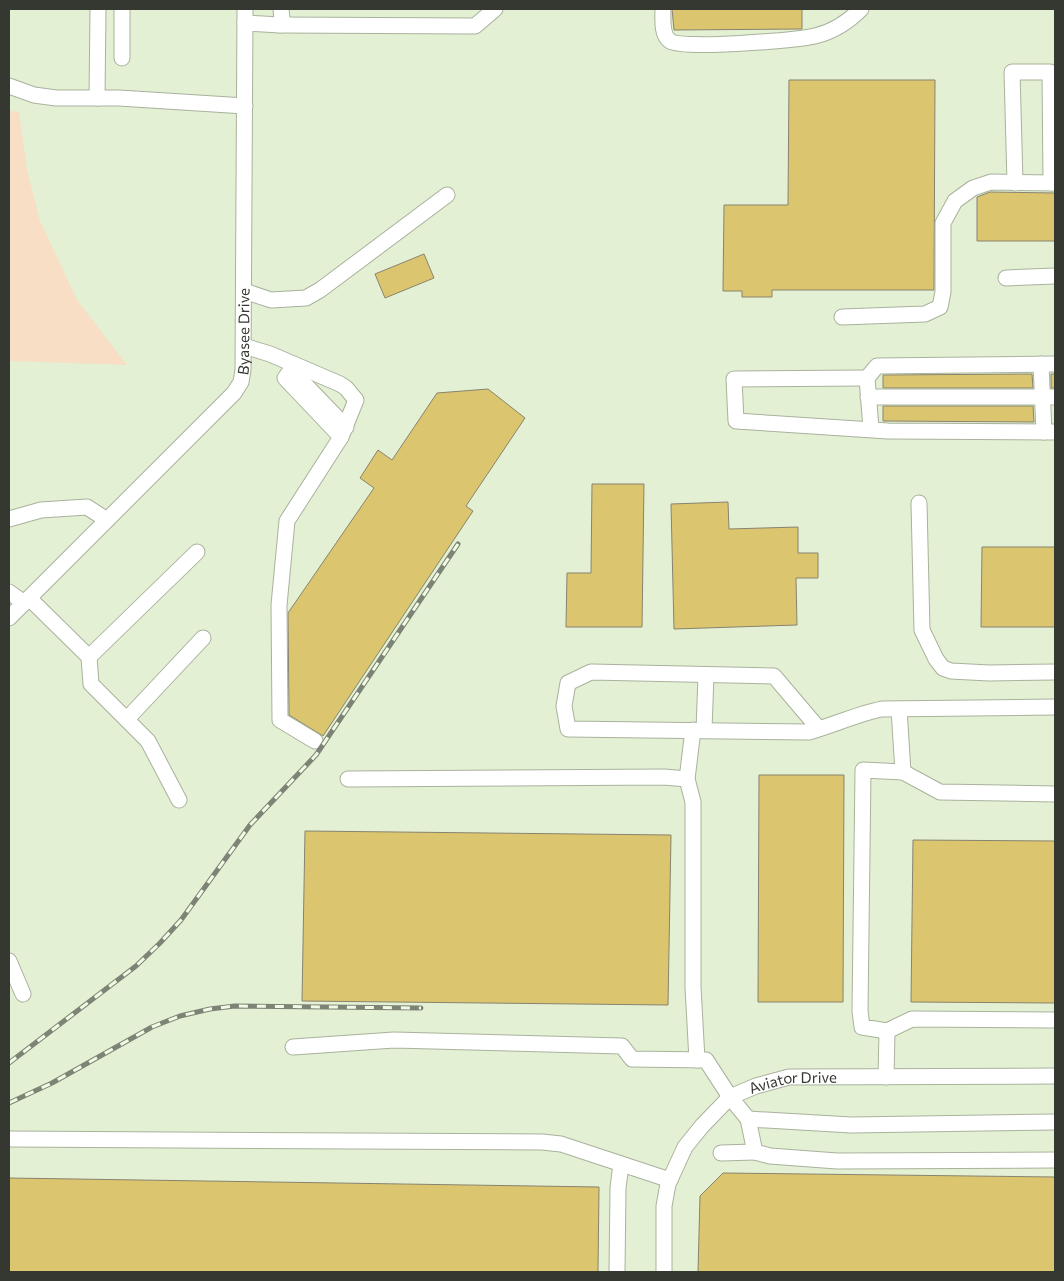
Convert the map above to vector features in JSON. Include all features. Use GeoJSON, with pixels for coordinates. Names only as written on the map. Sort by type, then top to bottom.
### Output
{"type":"FeatureCollection","features":[{"type":"Feature","properties":{"kind":"street"},"geometry":{"type":"LineString","coordinates":[[97,98],[98,9]]}},
{"type":"Feature","properties":{"kind":"street"},"geometry":{"type":"LineString","coordinates":[[122,9],[122,58]]}},
{"type":"Feature","properties":{"kind":"street"},"geometry":{"type":"LineString","coordinates":[[280,25],[282,19],[281,9]]}},
{"type":"Feature","properties":{"kind":"street"},"geometry":{"type":"LineString","coordinates":[[245,16],[280,25],[475,26],[495,9]]}},
{"type":"Feature","properties":{"kind":"street"},"geometry":{"type":"LineString","coordinates":[[663,9],[665,36],[671,42],[682,45],[742,44],[815,36],[836,27],[861,9]]}},
{"type":"Feature","properties":{"kind":"street","name":"Byasee Drive"},"geometry":{"type":"LineString","coordinates":[[9,618],[234,393],[241,382],[244,370],[245,16]]}},
{"type":"Feature","properties":{"kind":"street"},"geometry":{"type":"LineString","coordinates":[[842,318],[925,314],[940,307],[943,223],[955,201],[973,188],[991,182],[1015,183],[1053,183],[1050,72],[1012,72],[1015,183]]}},
{"type":"Feature","properties":{"kind":"street"},"geometry":{"type":"LineString","coordinates":[[9,86],[34,94],[56,98],[97,98],[245,106]]}},
{"type":"Feature","properties":{"kind":"street"},"geometry":{"type":"LineString","coordinates":[[244,291],[271,300],[306,298],[320,290],[446,195]]}},
{"type":"Feature","properties":{"kind":"street"},"geometry":{"type":"LineString","coordinates":[[1006,278],[1055,276]]}},
{"type":"Feature","properties":{"kind":"street"},"geometry":{"type":"LineString","coordinates":[[244,346],[270,354],[340,384],[356,400],[343,432],[287,521],[279,605],[280,720],[316,741]]}},
{"type":"Feature","properties":{"kind":"street"},"geometry":{"type":"LineString","coordinates":[[270,354],[272,363],[285,378],[326,419],[343,432]]}},
{"type":"Feature","properties":{"kind":"street"},"geometry":{"type":"LineString","coordinates":[[867,378],[734,379],[736,421],[871,429],[1050,432],[1048,364],[877,366],[867,378],[871,429]]}},
{"type":"Feature","properties":{"kind":"street"},"geometry":{"type":"LineString","coordinates":[[285,378],[290,370],[343,432]]}},
{"type":"Feature","properties":{"kind":"street"},"geometry":{"type":"LineString","coordinates":[[868,397],[1049,397]]}},
{"type":"Feature","properties":{"kind":"street"},"geometry":{"type":"LineString","coordinates":[[918,503],[922,630],[936,659],[943,668],[951,671],[989,673],[1055,672]]}},
{"type":"Feature","properties":{"kind":"street"},"geometry":{"type":"LineString","coordinates":[[9,519],[41,510],[87,507],[107,520]]}},
{"type":"Feature","properties":{"kind":"street"},"geometry":{"type":"LineString","coordinates":[[89,657],[197,552]]}},
{"type":"Feature","properties":{"kind":"street"},"geometry":{"type":"LineString","coordinates":[[9,592],[26,600],[89,657],[91,684],[148,741],[180,800]]}},
{"type":"Feature","properties":{"kind":"street"},"geometry":{"type":"LineString","coordinates":[[128,719],[203,638]]}},
{"type":"Feature","properties":{"kind":"street"},"geometry":{"type":"LineString","coordinates":[[819,729],[774,676],[591,672],[568,683],[564,706],[568,729],[809,732],[819,729],[866,712],[882,709],[1055,708]]}},
{"type":"Feature","properties":{"kind":"street"},"geometry":{"type":"LineString","coordinates":[[697,1060],[693,987],[693,802],[687,779],[699,730],[706,674]]}},
{"type":"Feature","properties":{"kind":"street"},"geometry":{"type":"LineString","coordinates":[[899,708],[904,772]]}},
{"type":"Feature","properties":{"kind":"street"},"geometry":{"type":"LineString","coordinates":[[1055,794],[940,792],[904,772],[863,770],[860,1011],[862,1027],[887,1031],[912,1019],[1055,1020]]}},
{"type":"Feature","properties":{"kind":"street"},"geometry":{"type":"LineString","coordinates":[[348,779],[664,777],[687,779]]}},
{"type":"Feature","properties":{"kind":"street"},"geometry":{"type":"LineString","coordinates":[[9,961],[23,994]]}},
{"type":"Feature","properties":{"kind":"street"},"geometry":{"type":"LineString","coordinates":[[886,1077],[887,1031]]}},
{"type":"Feature","properties":{"kind":"street"},"geometry":{"type":"LineString","coordinates":[[293,1047],[394,1040],[546,1043],[622,1046],[632,1059],[706,1060],[730,1097],[748,1119],[755,1152]]}},
{"type":"Feature","properties":{"kind":"street","name":"Aviator Drive"},"geometry":{"type":"LineString","coordinates":[[664,1272],[664,1206],[670,1180],[685,1147],[730,1097],[756,1086],[789,1077],[1055,1076]]}},
{"type":"Feature","properties":{"kind":"street"},"geometry":{"type":"LineString","coordinates":[[748,1119],[851,1125],[1055,1122]]}},
{"type":"Feature","properties":{"kind":"street"},"geometry":{"type":"LineString","coordinates":[[9,1139],[542,1142],[561,1144],[670,1180]]}},
{"type":"Feature","properties":{"kind":"street"},"geometry":{"type":"LineString","coordinates":[[721,1153],[755,1152],[770,1156],[837,1161],[1055,1160]]}},
{"type":"Feature","properties":{"kind":"street"},"geometry":{"type":"LineString","coordinates":[[617,1272],[618,1188],[621,1164]]}},
{"type":"Feature","properties":{"kind":"shaded area"},"geometry":{"type":"Polygon","coordinates":[[[9,9],[1055,9],[1055,1272],[9,1272],[9,9]]]}},
{"type":"Feature","properties":{"kind":"shaded area"},"geometry":{"type":"Polygon","coordinates":[[[9,111],[19,112],[27,170],[40,221],[77,300],[127,365],[9,361],[9,111]]]}},
{"type":"Feature","properties":{"kind":"building"},"geometry":{"type":"Polygon","coordinates":[[[672,9],[802,9],[802,29],[674,30],[672,9]]]}},
{"type":"Feature","properties":{"kind":"building"},"geometry":{"type":"Polygon","coordinates":[[[789,80],[935,80],[934,290],[772,290],[772,297],[742,297],[742,291],[723,291],[724,205],[788,205],[789,80]]]}},
{"type":"Feature","properties":{"kind":"building"},"geometry":{"type":"Polygon","coordinates":[[[990,192],[1055,193],[1055,241],[977,241],[977,197],[990,192]]]}},
{"type":"Feature","properties":{"kind":"building"},"geometry":{"type":"Polygon","coordinates":[[[424,254],[434,278],[385,298],[375,274],[424,254]]]}},
{"type":"Feature","properties":{"kind":"building"},"geometry":{"type":"Polygon","coordinates":[[[1032,374],[1033,388],[883,388],[883,375],[1032,374]]]}},
{"type":"Feature","properties":{"kind":"building"},"geometry":{"type":"Polygon","coordinates":[[[1051,374],[1055,374],[1055,388],[1051,388],[1051,374]]]}},
{"type":"Feature","properties":{"kind":"building"},"geometry":{"type":"Polygon","coordinates":[[[488,389],[525,418],[466,506],[473,511],[323,736],[289,715],[288,613],[374,488],[360,478],[378,450],[392,460],[437,393],[488,389]]]}},
{"type":"Feature","properties":{"kind":"building"},"geometry":{"type":"Polygon","coordinates":[[[883,406],[1033,406],[1034,422],[883,421],[883,406]]]}},
{"type":"Feature","properties":{"kind":"building"},"geometry":{"type":"Polygon","coordinates":[[[592,484],[644,484],[642,627],[566,627],[567,573],[591,573],[592,484]]]}},
{"type":"Feature","properties":{"kind":"building"},"geometry":{"type":"Polygon","coordinates":[[[728,502],[729,529],[798,527],[798,553],[818,553],[818,578],[796,578],[797,625],[674,629],[671,504],[728,502]]]}},
{"type":"Feature","properties":{"kind":"building"},"geometry":{"type":"Polygon","coordinates":[[[982,547],[1055,547],[1055,627],[981,627],[982,547]]]}},
{"type":"Feature","properties":{"kind":"building"},"geometry":{"type":"Polygon","coordinates":[[[759,775],[844,775],[843,1002],[758,1002],[759,775]]]}},
{"type":"Feature","properties":{"kind":"building"},"geometry":{"type":"Polygon","coordinates":[[[305,831],[671,835],[668,1005],[302,1001],[305,831]]]}},
{"type":"Feature","properties":{"kind":"building"},"geometry":{"type":"Polygon","coordinates":[[[913,840],[1055,841],[1055,1003],[911,1002],[913,840]]]}},
{"type":"Feature","properties":{"kind":"building"},"geometry":{"type":"Polygon","coordinates":[[[723,1173],[1055,1177],[1055,1272],[698,1272],[700,1196],[723,1173]]]}},
{"type":"Feature","properties":{"kind":"building"},"geometry":{"type":"Polygon","coordinates":[[[9,1178],[599,1187],[598,1272],[9,1272],[9,1178]]]}},
{"type":"Feature","properties":{"kind":"railway"},"geometry":{"type":"LineString","coordinates":[[9,1063],[136,966],[181,920],[250,825],[316,755],[458,544]]}},
{"type":"Feature","properties":{"kind":"railway"},"geometry":{"type":"LineString","coordinates":[[9,1103],[52,1083],[152,1027],[180,1016],[210,1009],[235,1006],[421,1008]]}}]}
